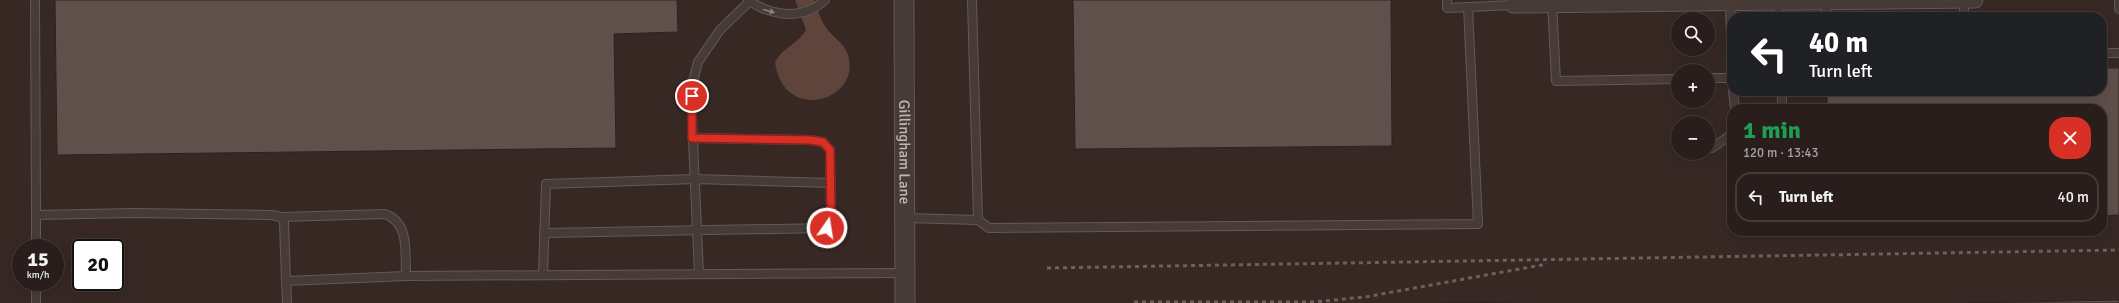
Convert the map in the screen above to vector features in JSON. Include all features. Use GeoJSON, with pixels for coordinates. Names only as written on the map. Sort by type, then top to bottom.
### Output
{"type":"FeatureCollection","features":[{"type":"Feature","properties":{"kind":"street","name":"Gillingham Lane"},"geometry":{"type":"LineString","coordinates":[[904,0],[905,303]]}},
{"type":"Feature","properties":{"kind":"street"},"geometry":{"type":"LineString","coordinates":[[1513,5],[1552,2],[1975,0]]}},
{"type":"Feature","properties":{"kind":"lane"},"geometry":{"type":"LineString","coordinates":[[36,0],[36,239]]}},
{"type":"Feature","properties":{"kind":"lane"},"geometry":{"type":"LineString","coordinates":[[972,0],[978,220]]}},
{"type":"Feature","properties":{"kind":"lane"},"geometry":{"type":"LineString","coordinates":[[1447,0],[1447,8],[1513,5]]}},
{"type":"Feature","properties":{"kind":"lane"},"geometry":{"type":"LineString","coordinates":[[1964,0],[1964,12]]}},
{"type":"Feature","properties":{"kind":"lane"},"geometry":{"type":"LineString","coordinates":[[2119,0],[2119,9]]}},
{"type":"Feature","properties":{"kind":"lane"},"geometry":{"type":"LineString","coordinates":[[699,274],[692,138],[692,86],[698,62],[720,30],[749,1],[761,9],[782,14],[802,12],[823,2]]}},
{"type":"Feature","properties":{"kind":"lane"},"geometry":{"type":"LineString","coordinates":[[1724,1],[1727,30]]}},
{"type":"Feature","properties":{"kind":"lane"},"geometry":{"type":"LineString","coordinates":[[1826,1],[1826,12]]}},
{"type":"Feature","properties":{"kind":"lane"},"geometry":{"type":"LineString","coordinates":[[1552,2],[1556,81],[1671,78]]}},
{"type":"Feature","properties":{"kind":"lane"},"geometry":{"type":"LineString","coordinates":[[1778,2],[1778,12]]}},
{"type":"Feature","properties":{"kind":"lane"},"geometry":{"type":"LineString","coordinates":[[904,218],[978,220],[989,228],[1478,224],[1468,7]]}},
{"type":"Feature","properties":{"kind":"lane"},"geometry":{"type":"LineString","coordinates":[[2107,53],[2119,53]]}},
{"type":"Feature","properties":{"kind":"lane"},"geometry":{"type":"LineString","coordinates":[[1715,78],[1727,79]]}},
{"type":"Feature","properties":{"kind":"lane"},"geometry":{"type":"LineString","coordinates":[[544,233],[697,229],[827,228],[831,215],[830,150],[823,142],[810,140],[692,138]]}},
{"type":"Feature","properties":{"kind":"lane"},"geometry":{"type":"LineString","coordinates":[[1715,146],[1727,138]]}},
{"type":"Feature","properties":{"kind":"lane"},"geometry":{"type":"LineString","coordinates":[[543,276],[546,184],[695,180],[830,183]]}},
{"type":"Feature","properties":{"kind":"lane"},"geometry":{"type":"LineString","coordinates":[[36,215],[134,213],[272,215],[281,217],[385,214],[393,217],[400,223],[403,232],[406,276]]}},
{"type":"Feature","properties":{"kind":"lane"},"geometry":{"type":"LineString","coordinates":[[281,217],[284,222],[287,303]]}},
{"type":"Feature","properties":{"kind":"lane"},"geometry":{"type":"LineString","coordinates":[[286,281],[406,276],[904,273]]}},
{"type":"Feature","properties":{"kind":"lane"},"geometry":{"type":"LineString","coordinates":[[36,291],[36,303]]}},
{"type":"Feature","properties":{"kind":"shaded area"},"geometry":{"type":"Polygon","coordinates":[[[795,0],[814,0],[823,23],[844,46],[848,54],[849,74],[842,86],[832,95],[818,100],[804,99],[791,93],[781,81],[775,62],[782,53],[803,35],[806,30],[795,0]]]}},
{"type":"Feature","properties":{"kind":"building"},"geometry":{"type":"Polygon","coordinates":[[[55,0],[677,0],[678,32],[614,34],[616,148],[57,155],[55,0]]]}},
{"type":"Feature","properties":{"kind":"building"},"geometry":{"type":"Polygon","coordinates":[[[1073,0],[1391,0],[1392,146],[1075,149],[1073,0]]]}},
{"type":"Feature","properties":{"kind":"building"},"geometry":{"type":"Polygon","coordinates":[[[2107,68],[2119,68],[2119,215],[2107,216],[2107,104],[1827,104],[1827,96],[2107,96],[2107,68]]]}},
{"type":"Feature","properties":{"kind":"building"},"geometry":{"type":"Polygon","coordinates":[[[2119,300],[2119,303],[1966,303],[2119,300]]]}},
{"type":"Feature","properties":{"kind":"building"},"geometry":{"type":"Polygon","coordinates":[[[1525,302],[1525,303],[1441,303],[1525,302]]]}},
{"type":"Feature","properties":{"kind":"railway"},"geometry":{"type":"LineString","coordinates":[[1047,268],[2119,250]]}},
{"type":"Feature","properties":{"kind":"railway"},"geometry":{"type":"LineString","coordinates":[[1134,302],[1314,302],[1365,297],[1547,264]]}},
{"type":"Feature","properties":{"kind":"route"},"geometry":{"type":"LineString","coordinates":[[692,96],[692,138],[810,140],[823,142],[830,150],[831,215],[827,228]]}}]}
